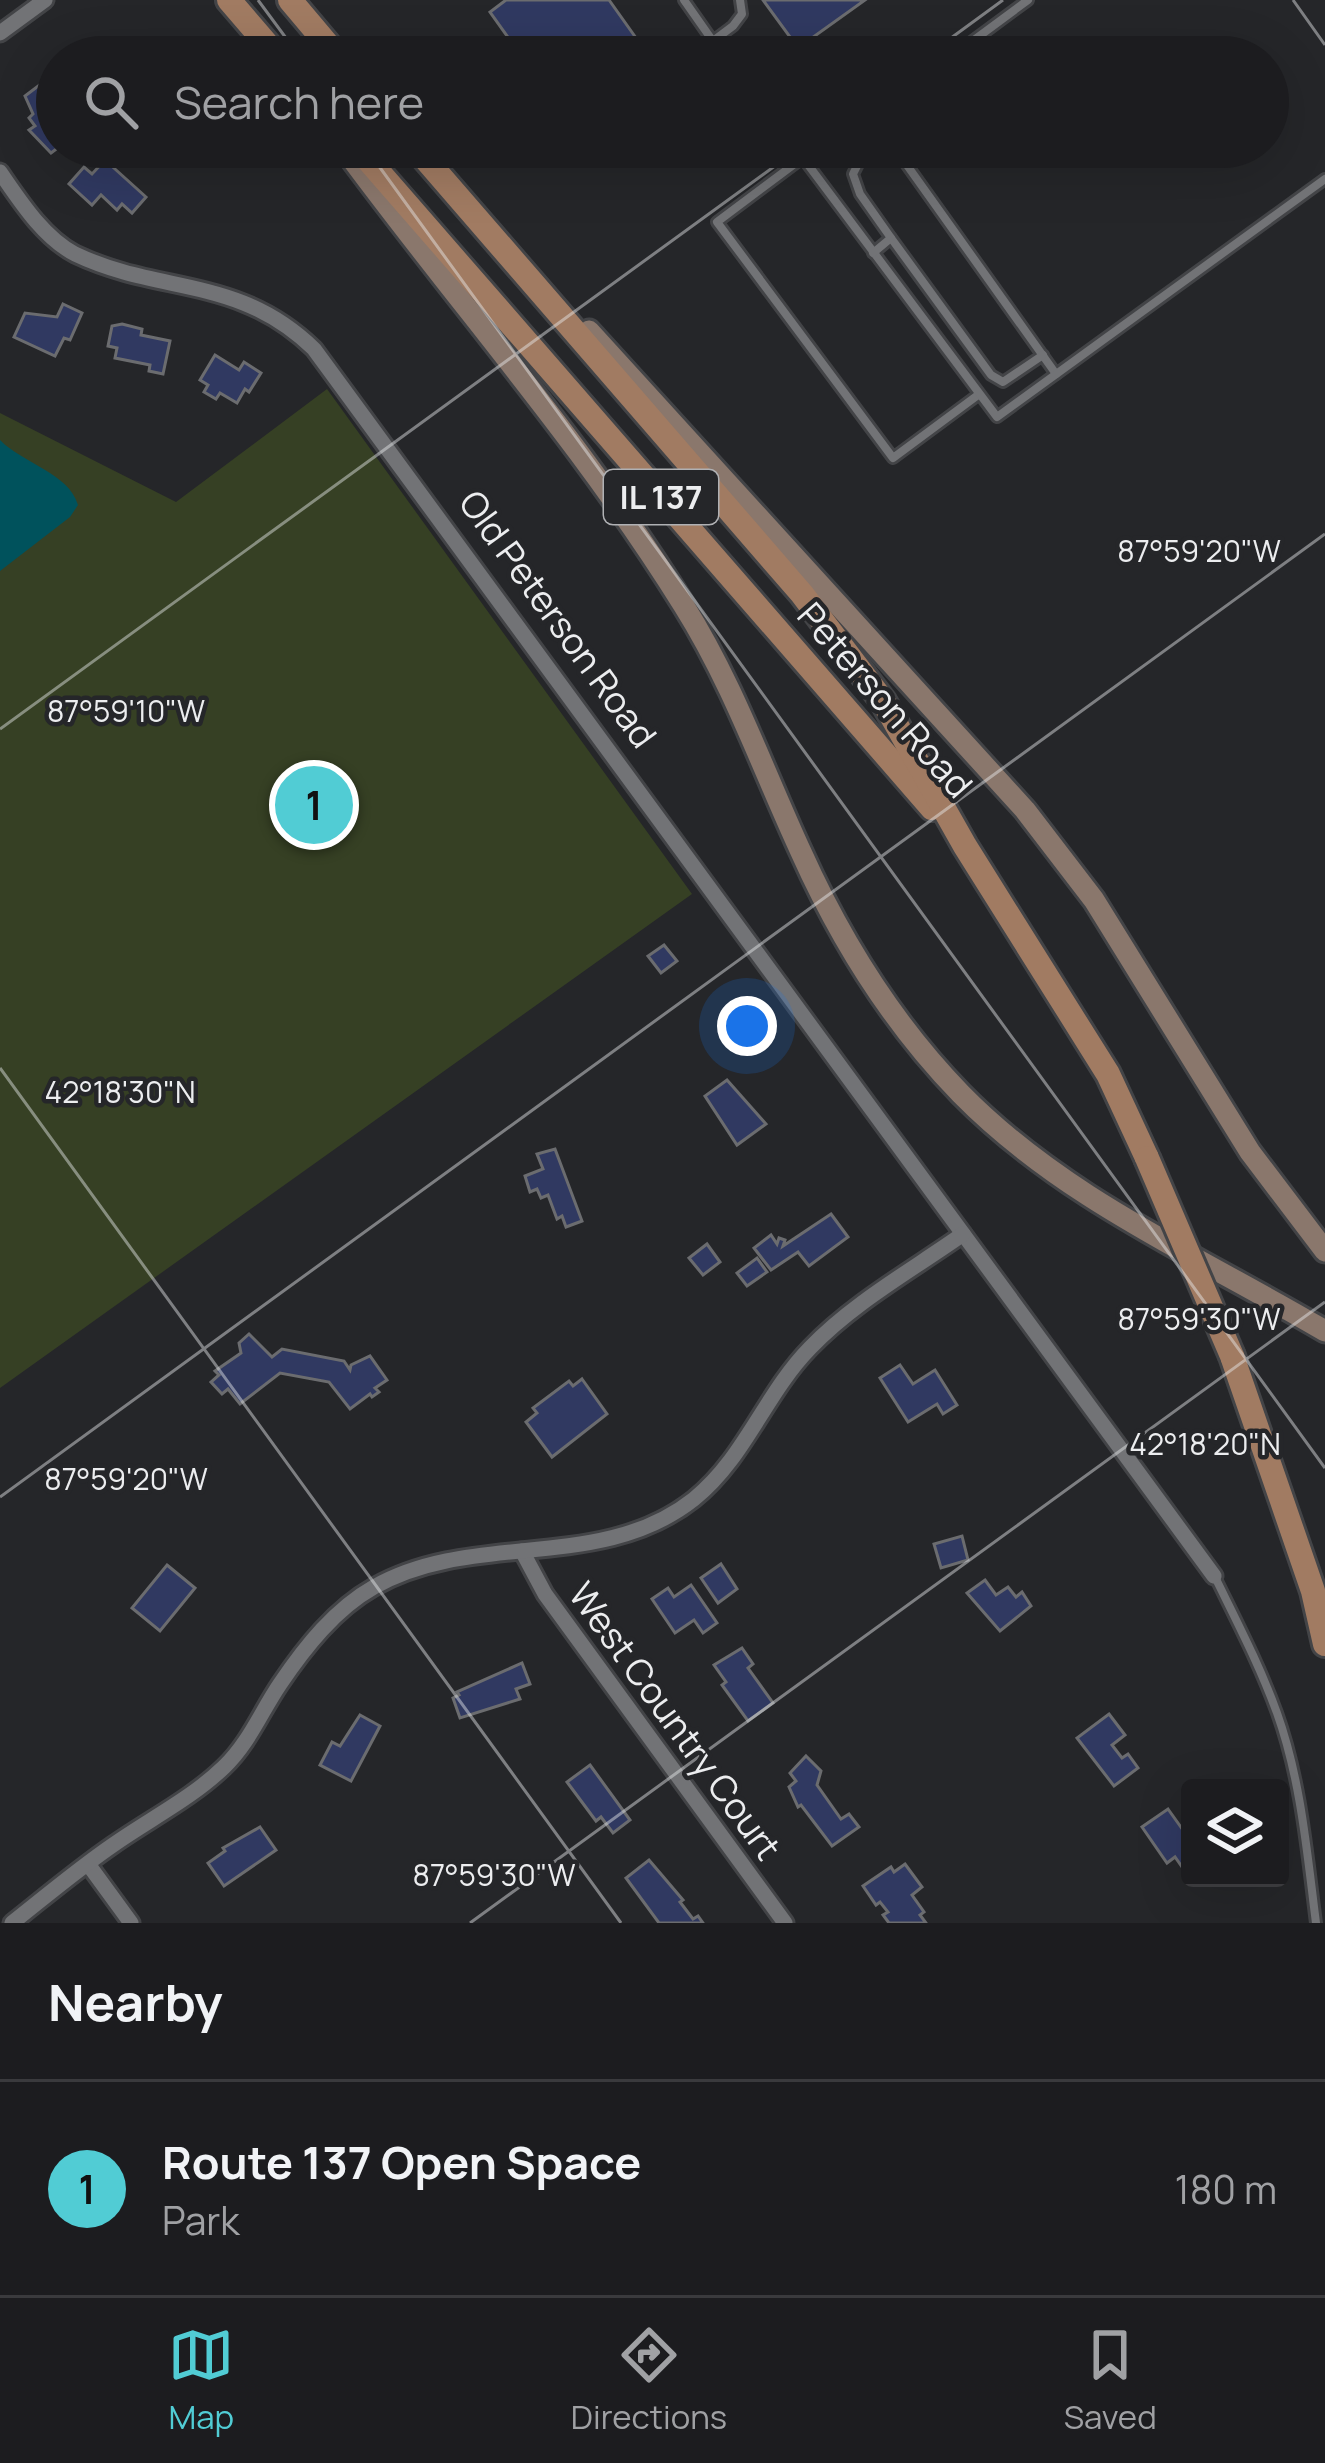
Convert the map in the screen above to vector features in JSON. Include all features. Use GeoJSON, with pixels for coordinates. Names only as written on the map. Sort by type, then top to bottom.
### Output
{"type":"FeatureCollection","features":[{"type":"Feature","properties":{"kind":"main road"},"geometry":{"type":"LineString","coordinates":[[229,0],[260,36]]}},
{"type":"Feature","properties":{"kind":"main road"},"geometry":{"type":"LineString","coordinates":[[290,0],[320,36]]}},
{"type":"Feature","properties":{"kind":"main road"},"geometry":{"type":"LineString","coordinates":[[359,168],[574,442],[686,609],[840,930],[868,978],[916,1042],[961,1094],[1013,1141],[1079,1190],[1325,1331]]}},
{"type":"Feature","properties":{"kind":"main road","name":"Peterson Road"},"geometry":{"type":"LineString","coordinates":[[375,168],[965,846]]}},
{"type":"Feature","properties":{"kind":"main road","name":"Peterson Road"},"geometry":{"type":"LineString","coordinates":[[433,168],[802,594],[883,701],[965,846]]}},
{"type":"Feature","properties":{"kind":"main road","name":"Peterson Road"},"geometry":{"type":"LineString","coordinates":[[435,168],[650,397],[1024,810],[1094,900],[1250,1152],[1325,1251]]}},
{"type":"Feature","properties":{"kind":"main road","name":"IL 137"},"geometry":{"type":"LineString","coordinates":[[965,846],[1108,1074],[1147,1158],[1232,1356],[1278,1485],[1325,1644]]}},
{"type":"Feature","properties":{"kind":"street"},"geometry":{"type":"LineString","coordinates":[[0,33],[45,0]]}},
{"type":"Feature","properties":{"kind":"street","name":"Old Peterson Road"},"geometry":{"type":"LineString","coordinates":[[0,172],[35,220],[73,253],[124,272],[242,299],[294,329],[314,349],[963,1234]]}},
{"type":"Feature","properties":{"kind":"street"},"geometry":{"type":"LineString","coordinates":[[12,1923],[228,1764],[316,1637],[354,1601],[409,1569],[442,1559],[625,1537],[661,1522],[697,1497],[730,1462],[808,1349],[963,1234],[1214,1576]]}},
{"type":"Feature","properties":{"kind":"street","name":"West Country Court"},"geometry":{"type":"LineString","coordinates":[[522,1551],[545,1594],[785,1923]]}},
{"type":"Feature","properties":{"kind":"street"},"geometry":{"type":"LineString","coordinates":[[88,1864],[130,1922]]}},
{"type":"Feature","properties":{"kind":"lane"},"geometry":{"type":"LineString","coordinates":[[684,0],[709,36]]}},
{"type":"Feature","properties":{"kind":"lane"},"geometry":{"type":"LineString","coordinates":[[718,36],[742,14],[740,0]]}},
{"type":"Feature","properties":{"kind":"lane"},"geometry":{"type":"LineString","coordinates":[[979,36],[1028,0]]}},
{"type":"Feature","properties":{"kind":"lane"},"geometry":{"type":"LineString","coordinates":[[790,168],[717,222],[892,458],[979,394]]}},
{"type":"Feature","properties":{"kind":"lane"},"geometry":{"type":"LineString","coordinates":[[810,168],[997,417],[1325,179]]}},
{"type":"Feature","properties":{"kind":"lane"},"geometry":{"type":"LineString","coordinates":[[856,168],[853,174],[860,194],[991,375],[1003,382],[1043,355]]}},
{"type":"Feature","properties":{"kind":"lane"},"geometry":{"type":"LineString","coordinates":[[908,168],[1057,374]]}},
{"type":"Feature","properties":{"kind":"lane"},"geometry":{"type":"LineString","coordinates":[[873,253],[891,238]]}},
{"type":"Feature","properties":{"kind":"lane"},"geometry":{"type":"LineString","coordinates":[[1214,1576],[1243,1630],[1278,1715],[1302,1808],[1316,1923]]}},
{"type":"Feature","properties":{"kind":"green space"},"geometry":{"type":"Polygon","coordinates":[[[327,389],[692,894],[0,1388],[0,413],[176,502],[327,389]]]}},
{"type":"Feature","properties":{"kind":"water"},"geometry":{"type":"Polygon","coordinates":[[[0,440],[55,476],[78,505],[70,517],[0,571],[0,440]]]}},
{"type":"Feature","properties":{"kind":"building"},"geometry":{"type":"Polygon","coordinates":[[[506,0],[609,0],[635,36],[507,36],[490,12],[506,0]]]}},
{"type":"Feature","properties":{"kind":"building"},"geometry":{"type":"Polygon","coordinates":[[[763,0],[865,0],[815,36],[789,36],[763,0]]]}},
{"type":"Feature","properties":{"kind":"building"},"geometry":{"type":"Polygon","coordinates":[[[36,88],[36,137],[29,130],[35,126],[25,96],[36,88]]]}},
{"type":"Feature","properties":{"kind":"building"},"geometry":{"type":"Polygon","coordinates":[[[83,168],[92,174],[98,168],[114,168],[146,197],[132,213],[122,204],[117,210],[101,195],[92,205],[69,184],[83,168]]]}},
{"type":"Feature","properties":{"kind":"building"},"geometry":{"type":"Polygon","coordinates":[[[63,304],[82,313],[70,340],[64,338],[55,356],[14,337],[25,313],[57,317],[63,304]]]}},
{"type":"Feature","properties":{"kind":"building"},"geometry":{"type":"Polygon","coordinates":[[[112,326],[142,329],[141,335],[170,341],[163,374],[149,371],[150,365],[115,358],[117,348],[108,346],[112,326]]]}},
{"type":"Feature","properties":{"kind":"building"},"geometry":{"type":"Polygon","coordinates":[[[215,355],[239,370],[244,362],[261,373],[237,403],[220,393],[216,399],[204,392],[208,385],[200,380],[215,355]]]}},
{"type":"Feature","properties":{"kind":"building"},"geometry":{"type":"Polygon","coordinates":[[[664,945],[677,961],[661,973],[648,956],[664,945]]]}},
{"type":"Feature","properties":{"kind":"building"},"geometry":{"type":"Polygon","coordinates":[[[727,1080],[766,1124],[737,1145],[705,1096],[727,1080]]]}},
{"type":"Feature","properties":{"kind":"building"},"geometry":{"type":"Polygon","coordinates":[[[555,1149],[582,1221],[566,1227],[562,1216],[557,1219],[548,1195],[541,1198],[537,1189],[530,1192],[525,1176],[543,1169],[537,1154],[555,1149]]]}},
{"type":"Feature","properties":{"kind":"building"},"geometry":{"type":"Polygon","coordinates":[[[831,1214],[848,1237],[809,1266],[798,1252],[771,1270],[754,1248],[771,1235],[777,1244],[779,1238],[785,1240],[783,1246],[831,1214]]]}},
{"type":"Feature","properties":{"kind":"building"},"geometry":{"type":"Polygon","coordinates":[[[707,1244],[720,1262],[703,1275],[689,1258],[707,1244]]]}},
{"type":"Feature","properties":{"kind":"building"},"geometry":{"type":"Polygon","coordinates":[[[757,1258],[767,1272],[747,1286],[737,1273],[757,1258]]]}},
{"type":"Feature","properties":{"kind":"building"},"geometry":{"type":"Polygon","coordinates":[[[249,1334],[272,1357],[282,1349],[344,1361],[350,1370],[370,1356],[387,1380],[375,1388],[379,1392],[350,1409],[329,1382],[280,1373],[240,1404],[228,1389],[222,1394],[211,1382],[219,1375],[215,1371],[241,1353],[239,1343],[249,1334]]]}},
{"type":"Feature","properties":{"kind":"building"},"geometry":{"type":"Polygon","coordinates":[[[900,1365],[913,1384],[935,1370],[957,1405],[943,1414],[937,1404],[908,1422],[880,1378],[900,1365]]]}},
{"type":"Feature","properties":{"kind":"building"},"geometry":{"type":"Polygon","coordinates":[[[582,1379],[607,1414],[552,1457],[526,1422],[537,1413],[533,1408],[569,1381],[573,1386],[582,1379]]]}},
{"type":"Feature","properties":{"kind":"building"},"geometry":{"type":"Polygon","coordinates":[[[962,1536],[968,1560],[941,1568],[934,1544],[962,1536]]]}},
{"type":"Feature","properties":{"kind":"building"},"geometry":{"type":"Polygon","coordinates":[[[721,1564],[737,1589],[718,1603],[701,1578],[721,1564]]]}},
{"type":"Feature","properties":{"kind":"building"},"geometry":{"type":"Polygon","coordinates":[[[167,1565],[195,1588],[160,1631],[132,1608],[167,1565]]]}},
{"type":"Feature","properties":{"kind":"building"},"geometry":{"type":"Polygon","coordinates":[[[985,1580],[996,1595],[1008,1587],[1016,1597],[1022,1592],[1031,1606],[1000,1631],[967,1593],[985,1580]]]}},
{"type":"Feature","properties":{"kind":"building"},"geometry":{"type":"Polygon","coordinates":[[[691,1585],[717,1623],[703,1633],[694,1620],[675,1633],[652,1599],[668,1588],[674,1597],[691,1585]]]}},
{"type":"Feature","properties":{"kind":"building"},"geometry":{"type":"Polygon","coordinates":[[[742,1648],[753,1664],[748,1668],[773,1703],[748,1721],[714,1665],[742,1648]]]}},
{"type":"Feature","properties":{"kind":"building"},"geometry":{"type":"Polygon","coordinates":[[[522,1663],[530,1684],[516,1689],[520,1699],[460,1718],[453,1698],[457,1692],[522,1663]]]}},
{"type":"Feature","properties":{"kind":"building"},"geometry":{"type":"Polygon","coordinates":[[[1109,1714],[1125,1735],[1112,1745],[1122,1758],[1128,1754],[1138,1768],[1114,1786],[1077,1738],[1109,1714]]]}},
{"type":"Feature","properties":{"kind":"building"},"geometry":{"type":"Polygon","coordinates":[[[360,1715],[380,1726],[351,1781],[320,1765],[332,1742],[340,1746],[360,1715]]]}},
{"type":"Feature","properties":{"kind":"building"},"geometry":{"type":"Polygon","coordinates":[[[806,1756],[821,1771],[817,1785],[841,1819],[849,1814],[859,1827],[832,1846],[798,1807],[789,1787],[796,1781],[790,1773],[806,1756]]]}},
{"type":"Feature","properties":{"kind":"building"},"geometry":{"type":"Polygon","coordinates":[[[590,1765],[630,1820],[613,1833],[601,1817],[596,1821],[567,1782],[590,1765]]]}},
{"type":"Feature","properties":{"kind":"building"},"geometry":{"type":"Polygon","coordinates":[[[1168,1809],[1181,1827],[1181,1866],[1175,1857],[1167,1863],[1142,1827],[1168,1809]]]}},
{"type":"Feature","properties":{"kind":"building"},"geometry":{"type":"Polygon","coordinates":[[[260,1827],[276,1850],[224,1886],[208,1863],[223,1848],[260,1827]]]}},
{"type":"Feature","properties":{"kind":"building"},"geometry":{"type":"Polygon","coordinates":[[[649,1860],[693,1919],[698,1916],[703,1923],[659,1923],[626,1878],[649,1860]]]}},
{"type":"Feature","properties":{"kind":"building"},"geometry":{"type":"Polygon","coordinates":[[[905,1864],[922,1887],[912,1895],[926,1923],[889,1923],[883,1915],[888,1912],[880,1902],[876,1905],[863,1886],[891,1867],[894,1872],[905,1864]]]}},
{"type":"Feature","properties":{"kind":"place","name":"Route 137 Open Space"},"geometry":{"type":"Point","coordinates":[314,805]}}]}
